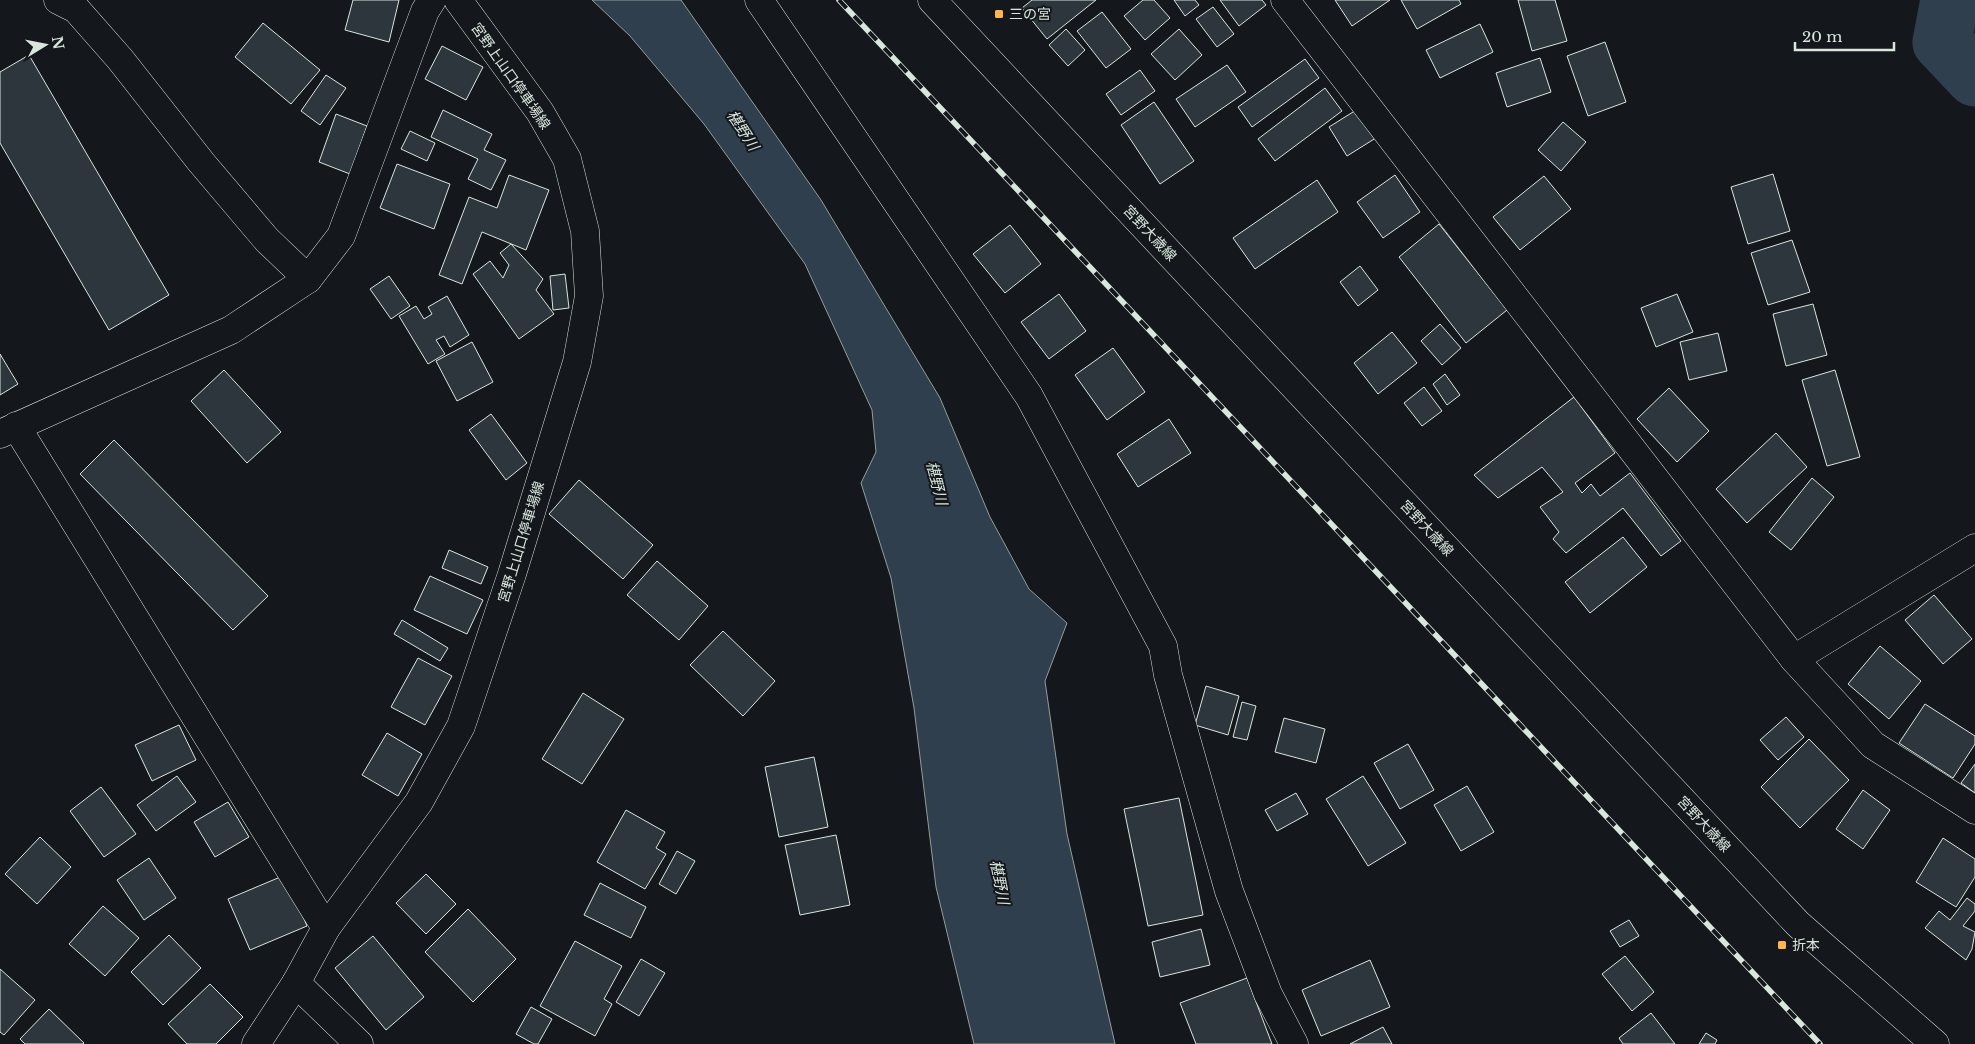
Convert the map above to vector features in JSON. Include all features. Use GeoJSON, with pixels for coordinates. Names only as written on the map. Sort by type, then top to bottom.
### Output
{"type":"FeatureCollection","features":[{"type":"Feature","properties":{"kind":"street"},"geometry":{"type":"LineString","coordinates":[[58,0],[76,9],[120,59],[201,162],[267,240],[308,279]]}},
{"type":"Feature","properties":{"kind":"street"},"geometry":{"type":"LineString","coordinates":[[326,928],[8,430],[231,330],[308,279],[341,236],[425,11],[432,0]]}},
{"type":"Feature","properties":{"kind":"street","name":"宮野上山口停車場線"},"geometry":{"type":"LineString","coordinates":[[256,1044],[296,983],[326,928],[419,802],[461,726],[512,574],[577,362],[588,296],[585,231],[567,159],[540,112],[458,0]]}},
{"type":"Feature","properties":{"kind":"street"},"geometry":{"type":"LineString","coordinates":[[759,0],[1029,396],[1163,646],[1168,675],[1228,891],[1268,994],[1294,1044]]}},
{"type":"Feature","properties":{"kind":"street","name":"宮野大歳線"},"geometry":{"type":"LineString","coordinates":[[932,0],[1798,924],[1934,1044]]}},
{"type":"Feature","properties":{"kind":"street"},"geometry":{"type":"LineString","coordinates":[[1285,0],[1794,659],[1873,745],[1975,810]]}},
{"type":"Feature","properties":{"kind":"street"},"geometry":{"type":"LineString","coordinates":[[1794,659],[1975,548]]}},
{"type":"Feature","properties":{"kind":"street"},"geometry":{"type":"LineString","coordinates":[[296,983],[360,1044]]}},
{"type":"Feature","properties":{"kind":"water","name":"椹野川"},"geometry":{"type":"Polygon","coordinates":[[[592,0],[681,0],[821,200],[940,398],[990,517],[1029,589],[1067,623],[1045,681],[1067,834],[1115,1044],[974,1044],[936,887],[914,708],[891,578],[861,483],[876,452],[872,410],[805,264],[704,124],[630,36],[592,0]]]}},
{"type":"Feature","properties":{"kind":"building"},"geometry":{"type":"Polygon","coordinates":[[[353,0],[399,0],[389,42],[345,30],[353,0]]]}},
{"type":"Feature","properties":{"kind":"building"},"geometry":{"type":"Polygon","coordinates":[[[1032,0],[1096,0],[1047,39],[1022,8],[1032,0]]]}},
{"type":"Feature","properties":{"kind":"building"},"geometry":{"type":"Polygon","coordinates":[[[1143,0],[1154,0],[1170,18],[1145,40],[1124,16],[1143,0]]]}},
{"type":"Feature","properties":{"kind":"building"},"geometry":{"type":"Polygon","coordinates":[[[1174,0],[1195,0],[1199,5],[1185,16],[1174,0]]]}},
{"type":"Feature","properties":{"kind":"building"},"geometry":{"type":"Polygon","coordinates":[[[1220,0],[1262,0],[1266,5],[1239,26],[1220,0]]]}},
{"type":"Feature","properties":{"kind":"building"},"geometry":{"type":"Polygon","coordinates":[[[1335,0],[1390,0],[1352,26],[1335,0]]]}},
{"type":"Feature","properties":{"kind":"building"},"geometry":{"type":"Polygon","coordinates":[[[1401,0],[1459,0],[1461,4],[1417,29],[1401,0]]]}},
{"type":"Feature","properties":{"kind":"building"},"geometry":{"type":"Polygon","coordinates":[[[1518,0],[1555,0],[1567,41],[1532,51],[1518,0]]]}},
{"type":"Feature","properties":{"kind":"building"},"geometry":{"type":"Polygon","coordinates":[[[1213,7],[1234,34],[1217,47],[1196,19],[1213,7]]]}},
{"type":"Feature","properties":{"kind":"building"},"geometry":{"type":"Polygon","coordinates":[[[1102,12],[1131,49],[1106,68],[1077,31],[1102,12]]]}},
{"type":"Feature","properties":{"kind":"building"},"geometry":{"type":"Polygon","coordinates":[[[263,23],[320,70],[291,104],[235,57],[263,23]]]}},
{"type":"Feature","properties":{"kind":"building"},"geometry":{"type":"Polygon","coordinates":[[[1480,24],[1493,52],[1440,78],[1426,50],[1480,24]]]}},
{"type":"Feature","properties":{"kind":"building"},"geometry":{"type":"Polygon","coordinates":[[[1066,29],[1085,50],[1068,66],[1049,45],[1066,29]]]}},
{"type":"Feature","properties":{"kind":"building"},"geometry":{"type":"Polygon","coordinates":[[[1179,29],[1202,55],[1175,80],[1151,54],[1179,29]]]}},
{"type":"Feature","properties":{"kind":"building"},"geometry":{"type":"Polygon","coordinates":[[[1605,42],[1626,102],[1588,116],[1567,56],[1605,42]]]}},
{"type":"Feature","properties":{"kind":"building"},"geometry":{"type":"Polygon","coordinates":[[[442,46],[483,67],[466,100],[425,79],[442,46]]]}},
{"type":"Feature","properties":{"kind":"building"},"geometry":{"type":"Polygon","coordinates":[[[29,55],[169,295],[109,330],[0,143],[0,72],[29,55]]]}},
{"type":"Feature","properties":{"kind":"building"},"geometry":{"type":"Polygon","coordinates":[[[1540,58],[1551,92],[1507,107],[1496,73],[1540,58]]]}},
{"type":"Feature","properties":{"kind":"building"},"geometry":{"type":"Polygon","coordinates":[[[1305,59],[1319,78],[1252,127],[1238,107],[1305,59]]]}},
{"type":"Feature","properties":{"kind":"building"},"geometry":{"type":"Polygon","coordinates":[[[1227,65],[1246,92],[1195,127],[1176,99],[1227,65]]]}},
{"type":"Feature","properties":{"kind":"building"},"geometry":{"type":"Polygon","coordinates":[[[1140,70],[1155,91],[1121,115],[1106,94],[1140,70]]]}},
{"type":"Feature","properties":{"kind":"building"},"geometry":{"type":"Polygon","coordinates":[[[326,75],[346,88],[320,125],[301,111],[326,75]]]}},
{"type":"Feature","properties":{"kind":"building"},"geometry":{"type":"Polygon","coordinates":[[[1325,88],[1342,111],[1275,161],[1258,139],[1325,88]]]}},
{"type":"Feature","properties":{"kind":"building"},"geometry":{"type":"Polygon","coordinates":[[[1154,102],[1194,161],[1160,184],[1121,125],[1154,102]]]}},
{"type":"Feature","properties":{"kind":"building"},"geometry":{"type":"Polygon","coordinates":[[[1361,107],[1379,136],[1347,156],[1329,127],[1361,107]]]}},
{"type":"Feature","properties":{"kind":"building"},"geometry":{"type":"Polygon","coordinates":[[[443,110],[492,134],[484,150],[506,160],[491,190],[468,179],[478,159],[431,137],[443,110]]]}},
{"type":"Feature","properties":{"kind":"building"},"geometry":{"type":"Polygon","coordinates":[[[336,114],[367,126],[350,174],[319,162],[336,114]]]}},
{"type":"Feature","properties":{"kind":"building"},"geometry":{"type":"Polygon","coordinates":[[[1563,122],[1586,142],[1561,171],[1538,150],[1563,122]]]}},
{"type":"Feature","properties":{"kind":"building"},"geometry":{"type":"Polygon","coordinates":[[[410,131],[435,143],[427,161],[401,149],[410,131]]]}},
{"type":"Feature","properties":{"kind":"building"},"geometry":{"type":"Polygon","coordinates":[[[397,164],[450,184],[434,229],[380,208],[397,164]]]}},
{"type":"Feature","properties":{"kind":"building"},"geometry":{"type":"Polygon","coordinates":[[[1773,174],[1790,231],[1748,244],[1731,187],[1773,174]]]}},
{"type":"Feature","properties":{"kind":"building"},"geometry":{"type":"Polygon","coordinates":[[[509,175],[549,190],[526,250],[482,232],[462,284],[439,275],[469,197],[497,208],[509,175]]]}},
{"type":"Feature","properties":{"kind":"building"},"geometry":{"type":"Polygon","coordinates":[[[1395,175],[1420,212],[1383,238],[1357,202],[1395,175]]]}},
{"type":"Feature","properties":{"kind":"building"},"geometry":{"type":"Polygon","coordinates":[[[1544,176],[1571,209],[1520,250],[1493,217],[1544,176]]]}},
{"type":"Feature","properties":{"kind":"building"},"geometry":{"type":"Polygon","coordinates":[[[1317,180],[1338,212],[1255,269],[1233,238],[1317,180]]]}},
{"type":"Feature","properties":{"kind":"building"},"geometry":{"type":"Polygon","coordinates":[[[1439,224],[1507,310],[1466,343],[1399,257],[1439,224]]]}},
{"type":"Feature","properties":{"kind":"building"},"geometry":{"type":"Polygon","coordinates":[[[1010,225],[1041,264],[1005,293],[973,254],[1010,225]]]}},
{"type":"Feature","properties":{"kind":"building"},"geometry":{"type":"Polygon","coordinates":[[[1792,240],[1810,292],[1768,305],[1751,253],[1792,240]]]}},
{"type":"Feature","properties":{"kind":"building"},"geometry":{"type":"Polygon","coordinates":[[[511,244],[543,279],[536,290],[554,314],[519,339],[473,274],[490,261],[503,278],[509,265],[500,253],[511,244]]]}},
{"type":"Feature","properties":{"kind":"building"},"geometry":{"type":"Polygon","coordinates":[[[1360,266],[1378,290],[1358,306],[1340,282],[1360,266]]]}},
{"type":"Feature","properties":{"kind":"building"},"geometry":{"type":"Polygon","coordinates":[[[565,274],[569,308],[553,310],[550,276],[565,274]]]}},
{"type":"Feature","properties":{"kind":"building"},"geometry":{"type":"Polygon","coordinates":[[[389,276],[410,306],[391,319],[370,289],[389,276]]]}},
{"type":"Feature","properties":{"kind":"building"},"geometry":{"type":"Polygon","coordinates":[[[1059,294],[1086,331],[1049,359],[1021,322],[1059,294]]]}},
{"type":"Feature","properties":{"kind":"building"},"geometry":{"type":"Polygon","coordinates":[[[1677,294],[1693,332],[1656,347],[1641,308],[1677,294]]]}},
{"type":"Feature","properties":{"kind":"building"},"geometry":{"type":"Polygon","coordinates":[[[447,296],[469,335],[450,347],[444,336],[436,340],[445,354],[428,364],[399,316],[416,306],[424,319],[432,314],[428,307],[447,296]]]}},
{"type":"Feature","properties":{"kind":"building"},"geometry":{"type":"Polygon","coordinates":[[[1813,304],[1827,355],[1786,366],[1773,314],[1813,304]]]}},
{"type":"Feature","properties":{"kind":"building"},"geometry":{"type":"Polygon","coordinates":[[[1440,324],[1461,348],[1442,365],[1421,341],[1440,324]]]}},
{"type":"Feature","properties":{"kind":"building"},"geometry":{"type":"Polygon","coordinates":[[[1392,332],[1417,363],[1378,394],[1354,363],[1392,332]]]}},
{"type":"Feature","properties":{"kind":"building"},"geometry":{"type":"Polygon","coordinates":[[[1718,333],[1727,371],[1689,380],[1680,342],[1718,333]]]}},
{"type":"Feature","properties":{"kind":"building"},"geometry":{"type":"Polygon","coordinates":[[[472,342],[493,382],[457,401],[436,361],[472,342]]]}},
{"type":"Feature","properties":{"kind":"building"},"geometry":{"type":"Polygon","coordinates":[[[1113,348],[1145,392],[1107,420],[1075,375],[1113,348]]]}},
{"type":"Feature","properties":{"kind":"building"},"geometry":{"type":"Polygon","coordinates":[[[0,354],[18,384],[0,395],[0,354]]]}},
{"type":"Feature","properties":{"kind":"building"},"geometry":{"type":"Polygon","coordinates":[[[224,370],[281,432],[247,463],[191,401],[224,370]]]}},
{"type":"Feature","properties":{"kind":"building"},"geometry":{"type":"Polygon","coordinates":[[[1835,370],[1860,457],[1827,466],[1802,380],[1835,370]]]}},
{"type":"Feature","properties":{"kind":"building"},"geometry":{"type":"Polygon","coordinates":[[[1445,374],[1460,395],[1447,405],[1433,384],[1445,374]]]}},
{"type":"Feature","properties":{"kind":"building"},"geometry":{"type":"Polygon","coordinates":[[[1424,387],[1442,411],[1422,426],[1404,403],[1424,387]]]}},
{"type":"Feature","properties":{"kind":"building"},"geometry":{"type":"Polygon","coordinates":[[[1669,388],[1709,431],[1677,462],[1637,419],[1669,388]]]}},
{"type":"Feature","properties":{"kind":"building"},"geometry":{"type":"Polygon","coordinates":[[[1574,397],[1615,453],[1575,483],[1582,493],[1591,484],[1600,496],[1630,473],[1681,541],[1661,556],[1623,508],[1566,553],[1553,539],[1559,532],[1540,507],[1563,492],[1542,467],[1498,498],[1474,475],[1574,397]]]}},
{"type":"Feature","properties":{"kind":"building"},"geometry":{"type":"Polygon","coordinates":[[[491,414],[527,463],[506,480],[469,430],[491,414]]]}},
{"type":"Feature","properties":{"kind":"building"},"geometry":{"type":"Polygon","coordinates":[[[1169,419],[1191,453],[1138,487],[1117,454],[1169,419]]]}},
{"type":"Feature","properties":{"kind":"building"},"geometry":{"type":"Polygon","coordinates":[[[1776,433],[1807,467],[1747,523],[1716,489],[1776,433]]]}},
{"type":"Feature","properties":{"kind":"building"},"geometry":{"type":"Polygon","coordinates":[[[114,440],[268,596],[233,630],[80,474],[114,440]]]}},
{"type":"Feature","properties":{"kind":"building"},"geometry":{"type":"Polygon","coordinates":[[[1812,478],[1834,497],[1791,550],[1769,532],[1812,478]]]}},
{"type":"Feature","properties":{"kind":"building"},"geometry":{"type":"Polygon","coordinates":[[[579,480],[653,545],[623,579],[549,514],[579,480]]]}},
{"type":"Feature","properties":{"kind":"building"},"geometry":{"type":"Polygon","coordinates":[[[1623,537],[1647,567],[1590,613],[1565,582],[1623,537]]]}},
{"type":"Feature","properties":{"kind":"building"},"geometry":{"type":"Polygon","coordinates":[[[449,550],[488,567],[481,584],[442,568],[449,550]]]}},
{"type":"Feature","properties":{"kind":"building"},"geometry":{"type":"Polygon","coordinates":[[[657,561],[708,606],[679,640],[627,595],[657,561]]]}},
{"type":"Feature","properties":{"kind":"building"},"geometry":{"type":"Polygon","coordinates":[[[430,576],[483,600],[467,634],[414,610],[430,576]]]}},
{"type":"Feature","properties":{"kind":"building"},"geometry":{"type":"Polygon","coordinates":[[[1934,595],[1972,639],[1943,664],[1905,620],[1934,595]]]}},
{"type":"Feature","properties":{"kind":"building"},"geometry":{"type":"Polygon","coordinates":[[[402,620],[448,648],[440,661],[394,634],[402,620]]]}},
{"type":"Feature","properties":{"kind":"building"},"geometry":{"type":"Polygon","coordinates":[[[723,631],[775,681],[743,716],[690,665],[723,631]]]}},
{"type":"Feature","properties":{"kind":"building"},"geometry":{"type":"Polygon","coordinates":[[[1880,646],[1921,681],[1889,719],[1848,684],[1880,646]]]}},
{"type":"Feature","properties":{"kind":"building"},"geometry":{"type":"Polygon","coordinates":[[[418,658],[452,676],[425,725],[391,707],[418,658]]]}},
{"type":"Feature","properties":{"kind":"building"},"geometry":{"type":"Polygon","coordinates":[[[1206,686],[1239,696],[1228,735],[1195,725],[1206,686]]]}},
{"type":"Feature","properties":{"kind":"building"},"geometry":{"type":"Polygon","coordinates":[[[583,693],[624,719],[582,784],[542,759],[583,693]]]}},
{"type":"Feature","properties":{"kind":"building"},"geometry":{"type":"Polygon","coordinates":[[[1242,702],[1256,706],[1247,740],[1233,737],[1242,702]]]}},
{"type":"Feature","properties":{"kind":"building"},"geometry":{"type":"Polygon","coordinates":[[[1925,704],[1975,736],[1975,744],[1953,778],[1899,743],[1925,704]]]}},
{"type":"Feature","properties":{"kind":"building"},"geometry":{"type":"Polygon","coordinates":[[[1786,717],[1804,737],[1778,760],[1760,740],[1786,717]]]}},
{"type":"Feature","properties":{"kind":"building"},"geometry":{"type":"Polygon","coordinates":[[[1284,718],[1325,729],[1316,763],[1275,752],[1284,718]]]}},
{"type":"Feature","properties":{"kind":"building"},"geometry":{"type":"Polygon","coordinates":[[[179,725],[196,760],[152,781],[135,745],[179,725]]]}},
{"type":"Feature","properties":{"kind":"building"},"geometry":{"type":"Polygon","coordinates":[[[387,733],[422,754],[398,796],[362,775],[387,733]]]}},
{"type":"Feature","properties":{"kind":"building"},"geometry":{"type":"Polygon","coordinates":[[[1809,739],[1849,780],[1800,828],[1761,787],[1809,739]]]}},
{"type":"Feature","properties":{"kind":"building"},"geometry":{"type":"Polygon","coordinates":[[[1408,744],[1434,790],[1400,809],[1374,763],[1408,744]]]}},
{"type":"Feature","properties":{"kind":"building"},"geometry":{"type":"Polygon","coordinates":[[[814,757],[828,827],[779,837],[765,767],[814,757]]]}},
{"type":"Feature","properties":{"kind":"building"},"geometry":{"type":"Polygon","coordinates":[[[1975,764],[1975,793],[1961,783],[1975,764]]]}},
{"type":"Feature","properties":{"kind":"building"},"geometry":{"type":"Polygon","coordinates":[[[177,776],[196,802],[156,831],[137,805],[177,776]]]}},
{"type":"Feature","properties":{"kind":"building"},"geometry":{"type":"Polygon","coordinates":[[[1363,776],[1406,843],[1368,866],[1326,799],[1363,776]]]}},
{"type":"Feature","properties":{"kind":"building"},"geometry":{"type":"Polygon","coordinates":[[[1467,786],[1494,832],[1461,851],[1434,805],[1467,786]]]}},
{"type":"Feature","properties":{"kind":"building"},"geometry":{"type":"Polygon","coordinates":[[[101,787],[136,834],[104,857],[70,811],[101,787]]]}},
{"type":"Feature","properties":{"kind":"building"},"geometry":{"type":"Polygon","coordinates":[[[1863,790],[1890,810],[1863,849],[1836,829],[1863,790]]]}},
{"type":"Feature","properties":{"kind":"building"},"geometry":{"type":"Polygon","coordinates":[[[1296,793],[1308,814],[1277,831],[1265,810],[1296,793]]]}},
{"type":"Feature","properties":{"kind":"building"},"geometry":{"type":"Polygon","coordinates":[[[1179,798],[1203,915],[1148,926],[1124,809],[1179,798]]]}},
{"type":"Feature","properties":{"kind":"building"},"geometry":{"type":"Polygon","coordinates":[[[228,802],[249,837],[215,857],[194,822],[228,802]]]}},
{"type":"Feature","properties":{"kind":"building"},"geometry":{"type":"Polygon","coordinates":[[[626,810],[665,832],[656,848],[666,854],[645,889],[597,862],[626,810]]]}},
{"type":"Feature","properties":{"kind":"building"},"geometry":{"type":"Polygon","coordinates":[[[836,835],[850,905],[800,915],[785,845],[836,835]]]}},
{"type":"Feature","properties":{"kind":"building"},"geometry":{"type":"Polygon","coordinates":[[[40,837],[71,867],[37,904],[5,874],[40,837]]]}},
{"type":"Feature","properties":{"kind":"building"},"geometry":{"type":"Polygon","coordinates":[[[1943,838],[1975,859],[1975,877],[1956,907],[1916,882],[1943,838]]]}},
{"type":"Feature","properties":{"kind":"building"},"geometry":{"type":"Polygon","coordinates":[[[677,851],[695,861],[676,894],[659,884],[677,851]]]}},
{"type":"Feature","properties":{"kind":"building"},"geometry":{"type":"Polygon","coordinates":[[[149,858],[176,898],[144,920],[117,880],[149,858]]]}},
{"type":"Feature","properties":{"kind":"building"},"geometry":{"type":"Polygon","coordinates":[[[426,874],[456,904],[426,934],[396,903],[426,874]]]}},
{"type":"Feature","properties":{"kind":"building"},"geometry":{"type":"Polygon","coordinates":[[[285,875],[307,926],[250,950],[228,899],[285,875]]]}},
{"type":"Feature","properties":{"kind":"building"},"geometry":{"type":"Polygon","coordinates":[[[600,883],[646,907],[631,938],[584,915],[600,883]]]}},
{"type":"Feature","properties":{"kind":"building"},"geometry":{"type":"Polygon","coordinates":[[[1967,898],[1975,904],[1975,911],[1963,926],[1975,932],[1972,949],[1966,960],[1925,928],[1939,911],[1950,920],[1967,898]]]}},
{"type":"Feature","properties":{"kind":"building"},"geometry":{"type":"Polygon","coordinates":[[[103,906],[139,938],[105,976],[69,944],[103,906]]]}},
{"type":"Feature","properties":{"kind":"building"},"geometry":{"type":"Polygon","coordinates":[[[468,909],[516,959],[473,1002],[425,952],[468,909]]]}},
{"type":"Feature","properties":{"kind":"building"},"geometry":{"type":"Polygon","coordinates":[[[1629,920],[1639,936],[1620,947],[1610,931],[1629,920]]]}},
{"type":"Feature","properties":{"kind":"building"},"geometry":{"type":"Polygon","coordinates":[[[1201,929],[1210,965],[1160,977],[1152,942],[1201,929]]]}},
{"type":"Feature","properties":{"kind":"building"},"geometry":{"type":"Polygon","coordinates":[[[169,935],[201,968],[163,1005],[131,972],[169,935]]]}},
{"type":"Feature","properties":{"kind":"building"},"geometry":{"type":"Polygon","coordinates":[[[373,936],[424,997],[386,1030],[335,968],[373,936]]]}},
{"type":"Feature","properties":{"kind":"building"},"geometry":{"type":"Polygon","coordinates":[[[575,941],[622,966],[604,999],[612,1004],[595,1036],[540,1006],[575,941]]]}},
{"type":"Feature","properties":{"kind":"building"},"geometry":{"type":"Polygon","coordinates":[[[1625,956],[1654,992],[1632,1011],[1602,974],[1625,956]]]}},
{"type":"Feature","properties":{"kind":"building"},"geometry":{"type":"Polygon","coordinates":[[[641,959],[665,973],[639,1016],[616,1002],[641,959]]]}},
{"type":"Feature","properties":{"kind":"building"},"geometry":{"type":"Polygon","coordinates":[[[1370,960],[1390,1007],[1321,1036],[1302,990],[1370,960]]]}},
{"type":"Feature","properties":{"kind":"building"},"geometry":{"type":"Polygon","coordinates":[[[0,969],[35,1000],[4,1035],[0,1032],[0,969]]]}},
{"type":"Feature","properties":{"kind":"building"},"geometry":{"type":"Polygon","coordinates":[[[1247,978],[1272,1044],[1196,1044],[1180,1003],[1247,978]]]}},
{"type":"Feature","properties":{"kind":"building"},"geometry":{"type":"Polygon","coordinates":[[[210,984],[243,1017],[216,1044],[187,1044],[168,1024],[210,984]]]}},
{"type":"Feature","properties":{"kind":"building"},"geometry":{"type":"Polygon","coordinates":[[[531,1007],[552,1019],[538,1044],[534,1044],[516,1034],[531,1007]]]}},
{"type":"Feature","properties":{"kind":"building"},"geometry":{"type":"Polygon","coordinates":[[[49,1009],[83,1044],[25,1044],[20,1039],[49,1009]]]}},
{"type":"Feature","properties":{"kind":"building"},"geometry":{"type":"Polygon","coordinates":[[[1651,1013],[1675,1044],[1623,1044],[1619,1038],[1651,1013]]]}},
{"type":"Feature","properties":{"kind":"building"},"geometry":{"type":"Polygon","coordinates":[[[1383,1027],[1392,1044],[1350,1044],[1383,1027]]]}},
{"type":"Feature","properties":{"kind":"building"},"geometry":{"type":"Polygon","coordinates":[[[1706,1033],[1717,1040],[1715,1044],[1699,1044],[1706,1033]]]}},
{"type":"Feature","properties":{"kind":"waterway"},"geometry":{"type":"LineString","coordinates":[[1950,0],[1942,42],[1975,77]]}},
{"type":"Feature","properties":{"kind":"railway"},"geometry":{"type":"LineString","coordinates":[[839,0],[1820,1044]]}},
{"type":"Feature","properties":{"kind":"place","name":"三の宮"},"geometry":{"type":"Point","coordinates":[999,14]}},
{"type":"Feature","properties":{"kind":"place","name":"折本"},"geometry":{"type":"Point","coordinates":[1782,945]}}]}
